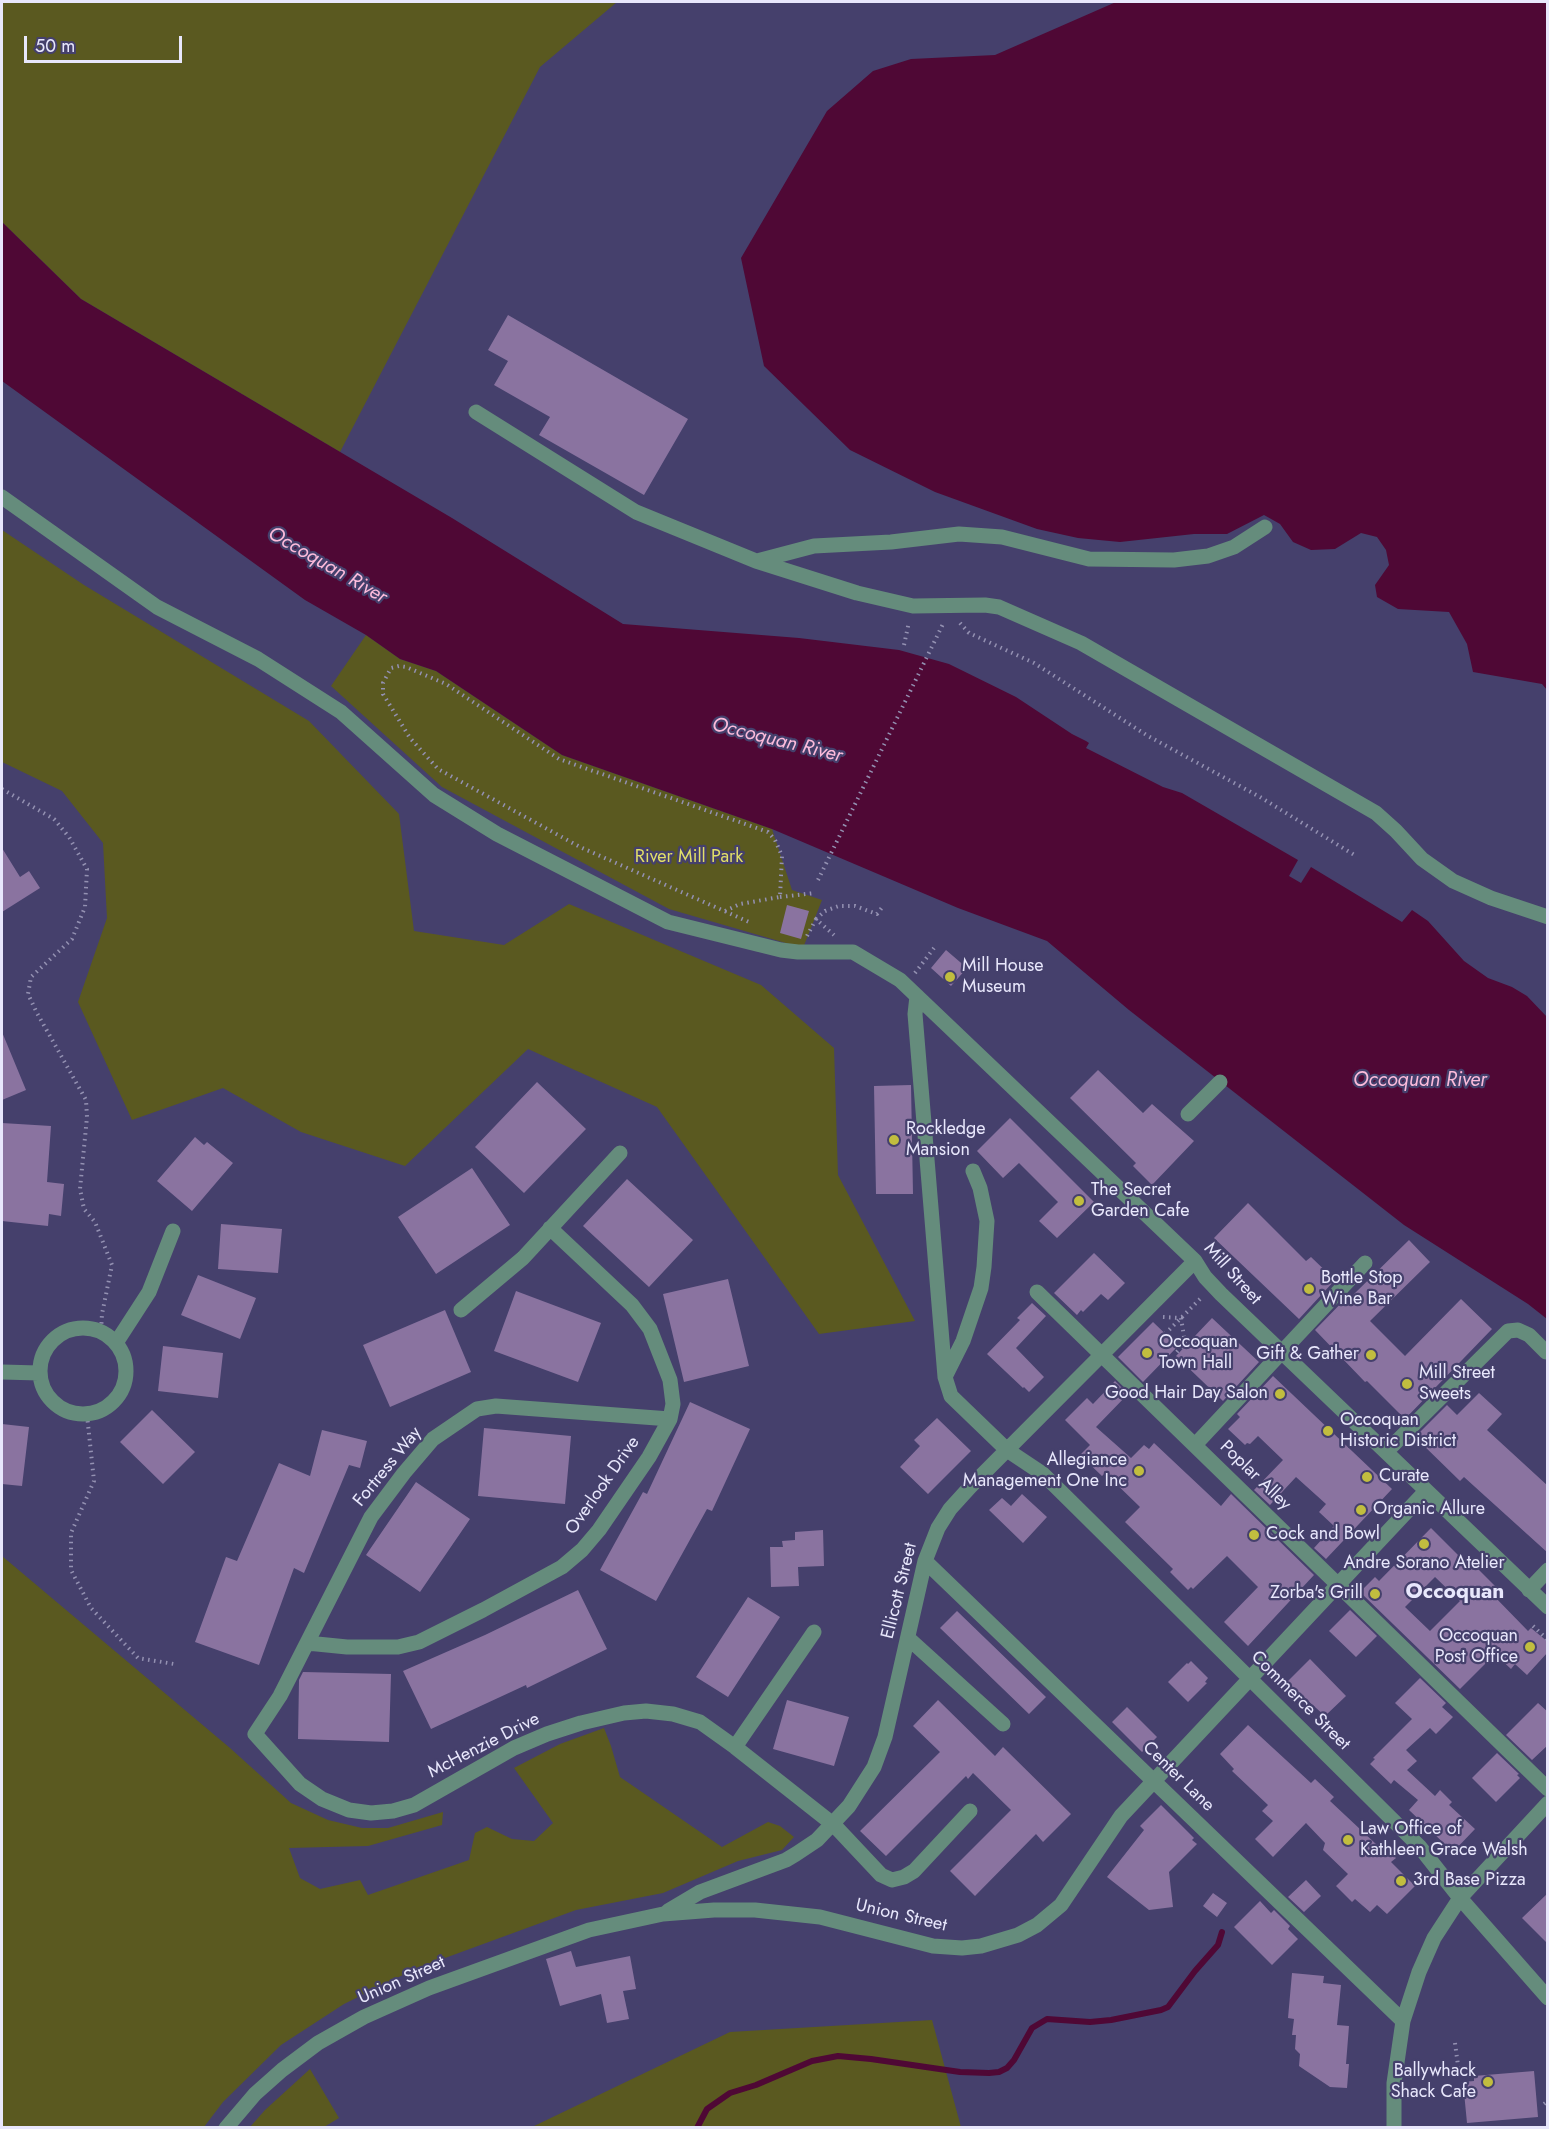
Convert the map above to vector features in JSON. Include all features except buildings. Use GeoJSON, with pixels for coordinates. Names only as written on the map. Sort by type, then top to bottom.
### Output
{"type":"FeatureCollection","features":[{"type":"Feature","properties":{"kind":"street"},"geometry":{"type":"LineString","coordinates":[[476,412],[636,512],[756,561],[857,594],[913,606],[985,605],[999,607],[1081,643],[1376,813],[1422,859],[1453,881],[1491,898],[1548,917]]}},
{"type":"Feature","properties":{"kind":"street","name":"Mill Street"},"geometry":{"type":"LineString","coordinates":[[2,497],[157,608],[258,659],[341,712],[434,795],[497,834],[668,922],[781,950],[854,952],[900,980],[1195,1261],[1213,1286],[1548,1607]]}},
{"type":"Feature","properties":{"kind":"street"},"geometry":{"type":"LineString","coordinates":[[756,561],[814,546],[891,542],[959,534],[1002,537],[1089,559],[1174,560],[1208,556],[1234,548],[1265,526]]}},
{"type":"Feature","properties":{"kind":"street"},"geometry":{"type":"LineString","coordinates":[[917,996],[915,1014],[945,1377]]}},
{"type":"Feature","properties":{"kind":"street"},"geometry":{"type":"LineString","coordinates":[[1188,1114],[1220,1082]]}},
{"type":"Feature","properties":{"kind":"street"},"geometry":{"type":"LineString","coordinates":[[461,1310],[523,1258],[620,1153]]}},
{"type":"Feature","properties":{"kind":"street"},"geometry":{"type":"LineString","coordinates":[[945,1377],[963,1341],[981,1288],[984,1267],[987,1221],[980,1188],[973,1171]]}},
{"type":"Feature","properties":{"kind":"street","name":"Overlook Drive"},"geometry":{"type":"LineString","coordinates":[[307,1643],[347,1647],[398,1647],[419,1642],[562,1567],[582,1550],[599,1530],[649,1457],[670,1419],[673,1404],[672,1387],[650,1329],[632,1305],[550,1228]]}},
{"type":"Feature","properties":{"kind":"street"},"geometry":{"type":"LineString","coordinates":[[116,1343],[149,1292],[173,1231]]}},
{"type":"Feature","properties":{"kind":"street","name":"Ellicott Street"},"geometry":{"type":"LineString","coordinates":[[663,1914],[700,1892],[786,1860],[809,1846],[834,1824],[858,1795],[874,1767],[885,1737],[925,1561],[938,1528],[950,1509],[1195,1261]]}},
{"type":"Feature","properties":{"kind":"street"},"geometry":{"type":"LineString","coordinates":[[1195,1445],[1365,1263]]}},
{"type":"Feature","properties":{"kind":"street","name":"Poplar Alley"},"geometry":{"type":"LineString","coordinates":[[1037,1292],[1548,1789]]}},
{"type":"Feature","properties":{"kind":"street"},"geometry":{"type":"LineString","coordinates":[[87,1328],[101,1332],[116,1343],[124,1355],[127,1368],[123,1388],[112,1405],[100,1412],[87,1415],[73,1414],[60,1408],[49,1399],[42,1387],[39,1373],[48,1345],[59,1335],[72,1329],[87,1328]]}},
{"type":"Feature","properties":{"kind":"street"},"geometry":{"type":"LineString","coordinates":[[1386,1452],[1508,1331],[1518,1330],[1529,1335],[1546,1352]]}},
{"type":"Feature","properties":{"kind":"street"},"geometry":{"type":"LineString","coordinates":[[2,1372],[39,1373]]}},
{"type":"Feature","properties":{"kind":"street","name":"Commerce Street"},"geometry":{"type":"LineString","coordinates":[[945,1377],[951,1396],[1007,1450],[1042,1474],[1419,1846],[1460,1898],[1548,1998]]}},
{"type":"Feature","properties":{"kind":"street","name":"Fortress Way"},"geometry":{"type":"LineString","coordinates":[[255,1734],[280,1696],[371,1517],[433,1439],[477,1409],[496,1406],[670,1419]]}},
{"type":"Feature","properties":{"kind":"street","name":"Union Street"},"geometry":{"type":"LineString","coordinates":[[226,2127],[255,2094],[282,2070],[318,2043],[364,2017],[429,1988],[589,1930],[663,1914],[714,1910],[778,1911],[820,1917],[933,1947],[962,1948],[991,1944],[1028,1930],[1060,1905],[1121,1816],[1426,1491]]}},
{"type":"Feature","properties":{"kind":"street","name":"Center Lane"},"geometry":{"type":"LineString","coordinates":[[925,1561],[1403,2021]]}},
{"type":"Feature","properties":{"kind":"street"},"geometry":{"type":"LineString","coordinates":[[1529,1590],[1548,1570]]}},
{"type":"Feature","properties":{"kind":"street"},"geometry":{"type":"LineString","coordinates":[[735,1747],[814,1632]]}},
{"type":"Feature","properties":{"kind":"street"},"geometry":{"type":"LineString","coordinates":[[908,1638],[1004,1724]]}},
{"type":"Feature","properties":{"kind":"street","name":"McHenzie Drive"},"geometry":{"type":"LineString","coordinates":[[255,1734],[300,1784],[322,1799],[349,1809],[371,1813],[393,1811],[414,1805],[514,1748],[580,1723],[624,1713],[646,1711],[682,1716],[700,1722],[834,1824],[881,1875],[892,1880],[914,1871],[970,1811]]}},
{"type":"Feature","properties":{"kind":"street"},"geometry":{"type":"LineString","coordinates":[[1394,2127],[1394,2083],[1403,2021],[1430,1947],[1460,1898],[1548,1803]]}},
{"type":"Feature","properties":{"kind":"path"},"geometry":{"type":"LineString","coordinates":[[904,645],[913,606]]}},
{"type":"Feature","properties":{"kind":"path"},"geometry":{"type":"LineString","coordinates":[[818,880],[951,607]]}},
{"type":"Feature","properties":{"kind":"path"},"geometry":{"type":"LineString","coordinates":[[951,607],[958,622],[969,633],[1034,663],[1148,736],[1260,797],[1356,856]]}},
{"type":"Feature","properties":{"kind":"path"},"geometry":{"type":"LineString","coordinates":[[754,925],[580,847],[438,769],[410,738],[382,693],[383,683],[391,668],[406,667],[446,684],[559,759],[768,832],[775,840],[782,856],[780,897]]}},
{"type":"Feature","properties":{"kind":"path"},"geometry":{"type":"LineString","coordinates":[[2,789],[54,819],[69,837],[87,869],[85,907],[72,939],[31,976],[28,994],[86,1100],[87,1117],[80,1190],[84,1209],[95,1222],[112,1265],[102,1314],[101,1332]]}},
{"type":"Feature","properties":{"kind":"path"},"geometry":{"type":"LineString","coordinates":[[725,911],[740,904],[815,893]]}},
{"type":"Feature","properties":{"kind":"path"},"geometry":{"type":"LineString","coordinates":[[816,919],[825,911],[839,906],[855,906],[877,914],[884,905]]}},
{"type":"Feature","properties":{"kind":"path"},"geometry":{"type":"LineString","coordinates":[[906,985],[934,948]]}},
{"type":"Feature","properties":{"kind":"path"},"geometry":{"type":"LineString","coordinates":[[1166,1334],[1196,1302]]}},
{"type":"Feature","properties":{"kind":"path"},"geometry":{"type":"LineString","coordinates":[[1156,1317],[1181,1318]]}},
{"type":"Feature","properties":{"kind":"path"},"geometry":{"type":"LineString","coordinates":[[1175,1354],[1185,1343],[1181,1318]]}},
{"type":"Feature","properties":{"kind":"path"},"geometry":{"type":"LineString","coordinates":[[87,1415],[94,1480],[70,1533],[70,1570],[91,1608],[138,1658],[174,1664]]}},
{"type":"Feature","properties":{"kind":"path"},"geometry":{"type":"LineString","coordinates":[[1542,1623],[1534,1628],[1548,1640]]}},
{"type":"Feature","properties":{"kind":"path"},"geometry":{"type":"LineString","coordinates":[[1455,2043],[1459,2073]]}},
{"type":"Feature","properties":{"kind":"green space"},"geometry":{"type":"Polygon","coordinates":[[[2,2],[617,2],[540,67],[340,452],[81,299],[2,222],[2,2]]]}},
{"type":"Feature","properties":{"kind":"green space"},"geometry":{"type":"Polygon","coordinates":[[[2,530],[84,585],[309,721],[399,814],[414,931],[504,945],[569,904],[761,985],[834,1048],[838,1175],[915,1321],[819,1334],[657,1107],[528,1049],[405,1166],[301,1132],[223,1088],[132,1120],[78,1002],[107,918],[103,843],[62,791],[2,762],[2,530]]]}},
{"type":"Feature","properties":{"kind":"green space","name":"River Mill Park"},"geometry":{"type":"Polygon","coordinates":[[[366,635],[400,659],[436,671],[562,755],[772,829],[792,890],[822,900],[803,948],[669,909],[442,787],[331,686],[366,635]]]}},
{"type":"Feature","properties":{"kind":"green space"},"geometry":{"type":"Polygon","coordinates":[[[2,1556],[230,1748],[291,1803],[328,1820],[362,1828],[388,1828],[443,1812],[442,1825],[368,1846],[289,1848],[300,1878],[320,1889],[360,1880],[368,1895],[469,1860],[475,1833],[487,1827],[512,1839],[534,1841],[553,1823],[514,1768],[560,1744],[604,1728],[620,1777],[722,1847],[768,1822],[780,1826],[794,1837],[782,1850],[738,1861],[663,1893],[576,1910],[415,1969],[344,2004],[281,2045],[223,2102],[204,2127],[2,2127],[2,1556]]]}},
{"type":"Feature","properties":{"kind":"green space"},"geometry":{"type":"Polygon","coordinates":[[[932,2020],[961,2127],[532,2127],[730,2032],[932,2020]]]}},
{"type":"Feature","properties":{"kind":"green space"},"geometry":{"type":"Polygon","coordinates":[[[310,2069],[339,2118],[324,2127],[250,2127],[265,2110],[310,2069]]]}},
{"type":"Feature","properties":{"kind":"water"},"geometry":{"type":"Polygon","coordinates":[[[1116,2],[1547,2],[1547,690],[1542,684],[1473,672],[1467,644],[1449,612],[1398,609],[1377,597],[1375,585],[1389,565],[1386,550],[1377,537],[1361,533],[1335,549],[1311,550],[1293,542],[1280,524],[1264,515],[1227,534],[1194,534],[1120,542],[1078,538],[1037,529],[935,492],[850,450],[764,366],[741,258],[827,111],[873,71],[911,59],[995,55],[1116,2]]]}},
{"type":"Feature","properties":{"kind":"water","name":"Occoquan River"},"geometry":{"type":"Polygon","coordinates":[[[2,222],[81,299],[452,518],[623,624],[799,638],[899,650],[949,664],[1016,697],[1089,743],[1086,748],[1163,787],[1182,793],[1298,860],[1289,876],[1301,883],[1311,867],[1402,922],[1412,910],[1428,921],[1464,961],[1488,978],[1512,987],[1527,996],[1547,1017],[1547,1319],[1528,1304],[1404,1225],[1129,1010],[1047,941],[958,908],[772,829],[562,755],[436,671],[400,659],[366,635],[305,600],[2,381],[2,222]]]}},
{"type":"Feature","properties":{"kind":"waterway"},"geometry":{"type":"LineString","coordinates":[[697,2128],[707,2109],[730,2093],[756,2085],[812,2061],[838,2056],[960,2072],[999,2072],[1007,2068],[1014,2060],[1032,2028],[1047,2019],[1090,2022],[1111,2020],[1168,2007],[1218,1945],[1222,1932]]}},
{"type":"Feature","properties":{"kind":"place","name":"Mill House Museum"},"geometry":{"type":"Point","coordinates":[950,977]}},
{"type":"Feature","properties":{"kind":"place","name":"Rockledge Mansion"},"geometry":{"type":"Point","coordinates":[894,1140]}},
{"type":"Feature","properties":{"kind":"place","name":"The Secret Garden Cafe"},"geometry":{"type":"Point","coordinates":[1079,1201]}},
{"type":"Feature","properties":{"kind":"place","name":"Bottle Stop Wine Bar"},"geometry":{"type":"Point","coordinates":[1309,1289]}},
{"type":"Feature","properties":{"kind":"place","name":"Occoquan Town Hall"},"geometry":{"type":"Point","coordinates":[1147,1353]}},
{"type":"Feature","properties":{"kind":"place","name":"Gift & Gather"},"geometry":{"type":"Point","coordinates":[1371,1355]}},
{"type":"Feature","properties":{"kind":"place","name":"Mill Street Sweets"},"geometry":{"type":"Point","coordinates":[1407,1384]}},
{"type":"Feature","properties":{"kind":"place","name":"Good Hair Day Salon"},"geometry":{"type":"Point","coordinates":[1280,1394]}},
{"type":"Feature","properties":{"kind":"place","name":"Occoquan Historic District"},"geometry":{"type":"Point","coordinates":[1328,1431]}},
{"type":"Feature","properties":{"kind":"place","name":"Allegiance Management One Inc"},"geometry":{"type":"Point","coordinates":[1139,1471]}},
{"type":"Feature","properties":{"kind":"place","name":"Curate"},"geometry":{"type":"Point","coordinates":[1367,1477]}},
{"type":"Feature","properties":{"kind":"place","name":"Organic Allure"},"geometry":{"type":"Point","coordinates":[1361,1510]}},
{"type":"Feature","properties":{"kind":"place","name":"Cock and Bowl"},"geometry":{"type":"Point","coordinates":[1254,1535]}},
{"type":"Feature","properties":{"kind":"place","name":"Andre Sorano Atelier"},"geometry":{"type":"Point","coordinates":[1424,1544]}},
{"type":"Feature","properties":{"kind":"place","name":"Zorba's Grill"},"geometry":{"type":"Point","coordinates":[1375,1594]}},
{"type":"Feature","properties":{"kind":"place","name":"Occoquan Post Office"},"geometry":{"type":"Point","coordinates":[1530,1647]}},
{"type":"Feature","properties":{"kind":"place","name":"Law Office of Kathleen Grace Walsh"},"geometry":{"type":"Point","coordinates":[1348,1840]}},
{"type":"Feature","properties":{"kind":"place","name":"3rd Base Pizza"},"geometry":{"type":"Point","coordinates":[1401,1881]}},
{"type":"Feature","properties":{"kind":"place","name":"Ballywhack Shack Cafe"},"geometry":{"type":"Point","coordinates":[1488,2082]}},
{"type":"Feature","properties":{"kind":"district","name":"Occoquan"},"geometry":{"type":"Point","coordinates":[1455,1593]}}]}
